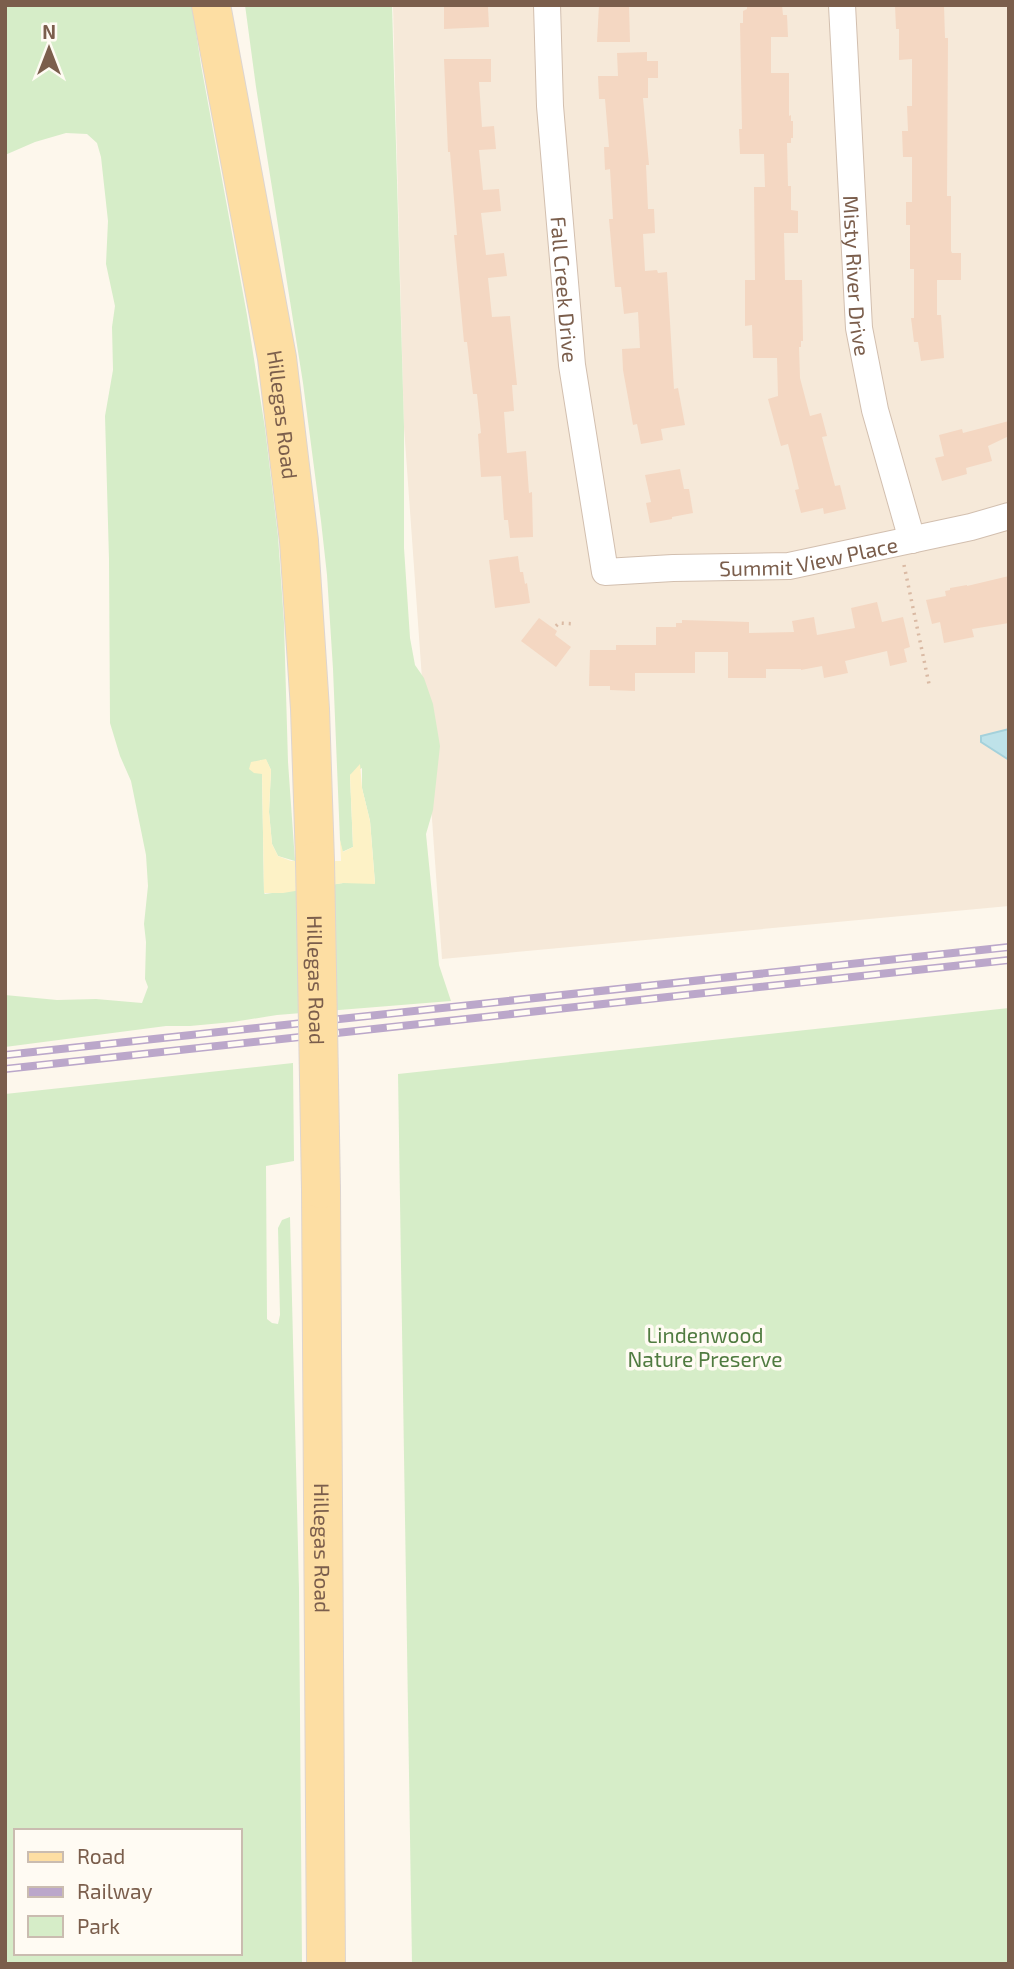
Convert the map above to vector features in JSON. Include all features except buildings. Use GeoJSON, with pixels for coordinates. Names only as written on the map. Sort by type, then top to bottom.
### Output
{"type":"FeatureCollection","features":[{"type":"Feature","properties":{"kind":"main road","name":"Hillegas Road"},"geometry":{"type":"LineString","coordinates":[[211,5],[280,384],[299,541],[310,709],[316,861],[321,1189],[326,1964]]}},
{"type":"Feature","properties":{"kind":"street","name":"Fall Creek Drive"},"geometry":{"type":"LineString","coordinates":[[547,5],[550,106],[572,368],[605,572]]}},
{"type":"Feature","properties":{"kind":"street","name":"Misty River Drive"},"geometry":{"type":"LineString","coordinates":[[842,5],[859,328],[907,548]]}},
{"type":"Feature","properties":{"kind":"street","name":"Summit View Place"},"geometry":{"type":"LineString","coordinates":[[605,572],[789,566],[907,548],[1009,516]]}},
{"type":"Feature","properties":{"kind":"path"},"geometry":{"type":"LineString","coordinates":[[907,548],[929,684]]}},
{"type":"Feature","properties":{"kind":"path"},"geometry":{"type":"LineString","coordinates":[[556,626],[559,623],[576,624]]}},
{"type":"Feature","properties":{"kind":"shaded area"},"geometry":{"type":"Polygon","coordinates":[[[393,5],[1009,5],[1009,906],[442,959],[404,427],[393,5]]]}},
{"type":"Feature","properties":{"kind":"green space"},"geometry":{"type":"Polygon","coordinates":[[[5,5],[192,5],[247,315],[265,428],[278,536],[295,861],[278,856],[272,844],[269,812],[271,770],[266,760],[260,760],[265,894],[343,883],[375,883],[370,821],[362,788],[362,768],[350,775],[353,847],[342,852],[340,840],[333,669],[321,521],[303,383],[245,5],[392,5],[404,427],[404,548],[410,638],[415,665],[424,678],[433,704],[440,746],[433,810],[426,834],[439,965],[451,1001],[166,1026],[5,1047],[5,995],[142,1003],[148,987],[145,979],[144,924],[148,886],[146,855],[131,781],[110,723],[105,416],[113,370],[112,327],[115,306],[106,264],[108,221],[101,157],[97,143],[87,134],[66,133],[5,155],[5,5]]]}},
{"type":"Feature","properties":{"kind":"green space","name":"Lindenwood Nature Preserve"},"geometry":{"type":"Polygon","coordinates":[[[1009,1008],[1009,1964],[412,1964],[398,1074],[1009,1008]]]}},
{"type":"Feature","properties":{"kind":"green space"},"geometry":{"type":"Polygon","coordinates":[[[293,1063],[294,1161],[266,1166],[267,1319],[278,1324],[278,1228],[282,1220],[290,1217],[299,1589],[302,1964],[5,1964],[5,1094],[293,1063]]]}},
{"type":"Feature","properties":{"kind":"sand"},"geometry":{"type":"Polygon","coordinates":[[[266,759],[271,770],[269,812],[272,844],[278,856],[291,861],[341,861],[340,840],[343,852],[353,847],[350,775],[360,764],[362,788],[370,821],[375,884],[343,883],[283,893],[264,893],[262,774],[249,769],[251,762],[266,759]]]}},
{"type":"Feature","properties":{"kind":"water"},"geometry":{"type":"Polygon","coordinates":[[[1009,729],[1009,760],[981,742],[981,736],[1009,729]]]}},
{"type":"Feature","properties":{"kind":"railway"},"geometry":{"type":"LineString","coordinates":[[5,1055],[1009,947]]}},
{"type":"Feature","properties":{"kind":"railway"},"geometry":{"type":"LineString","coordinates":[[5,1069],[1009,960]]}}]}
